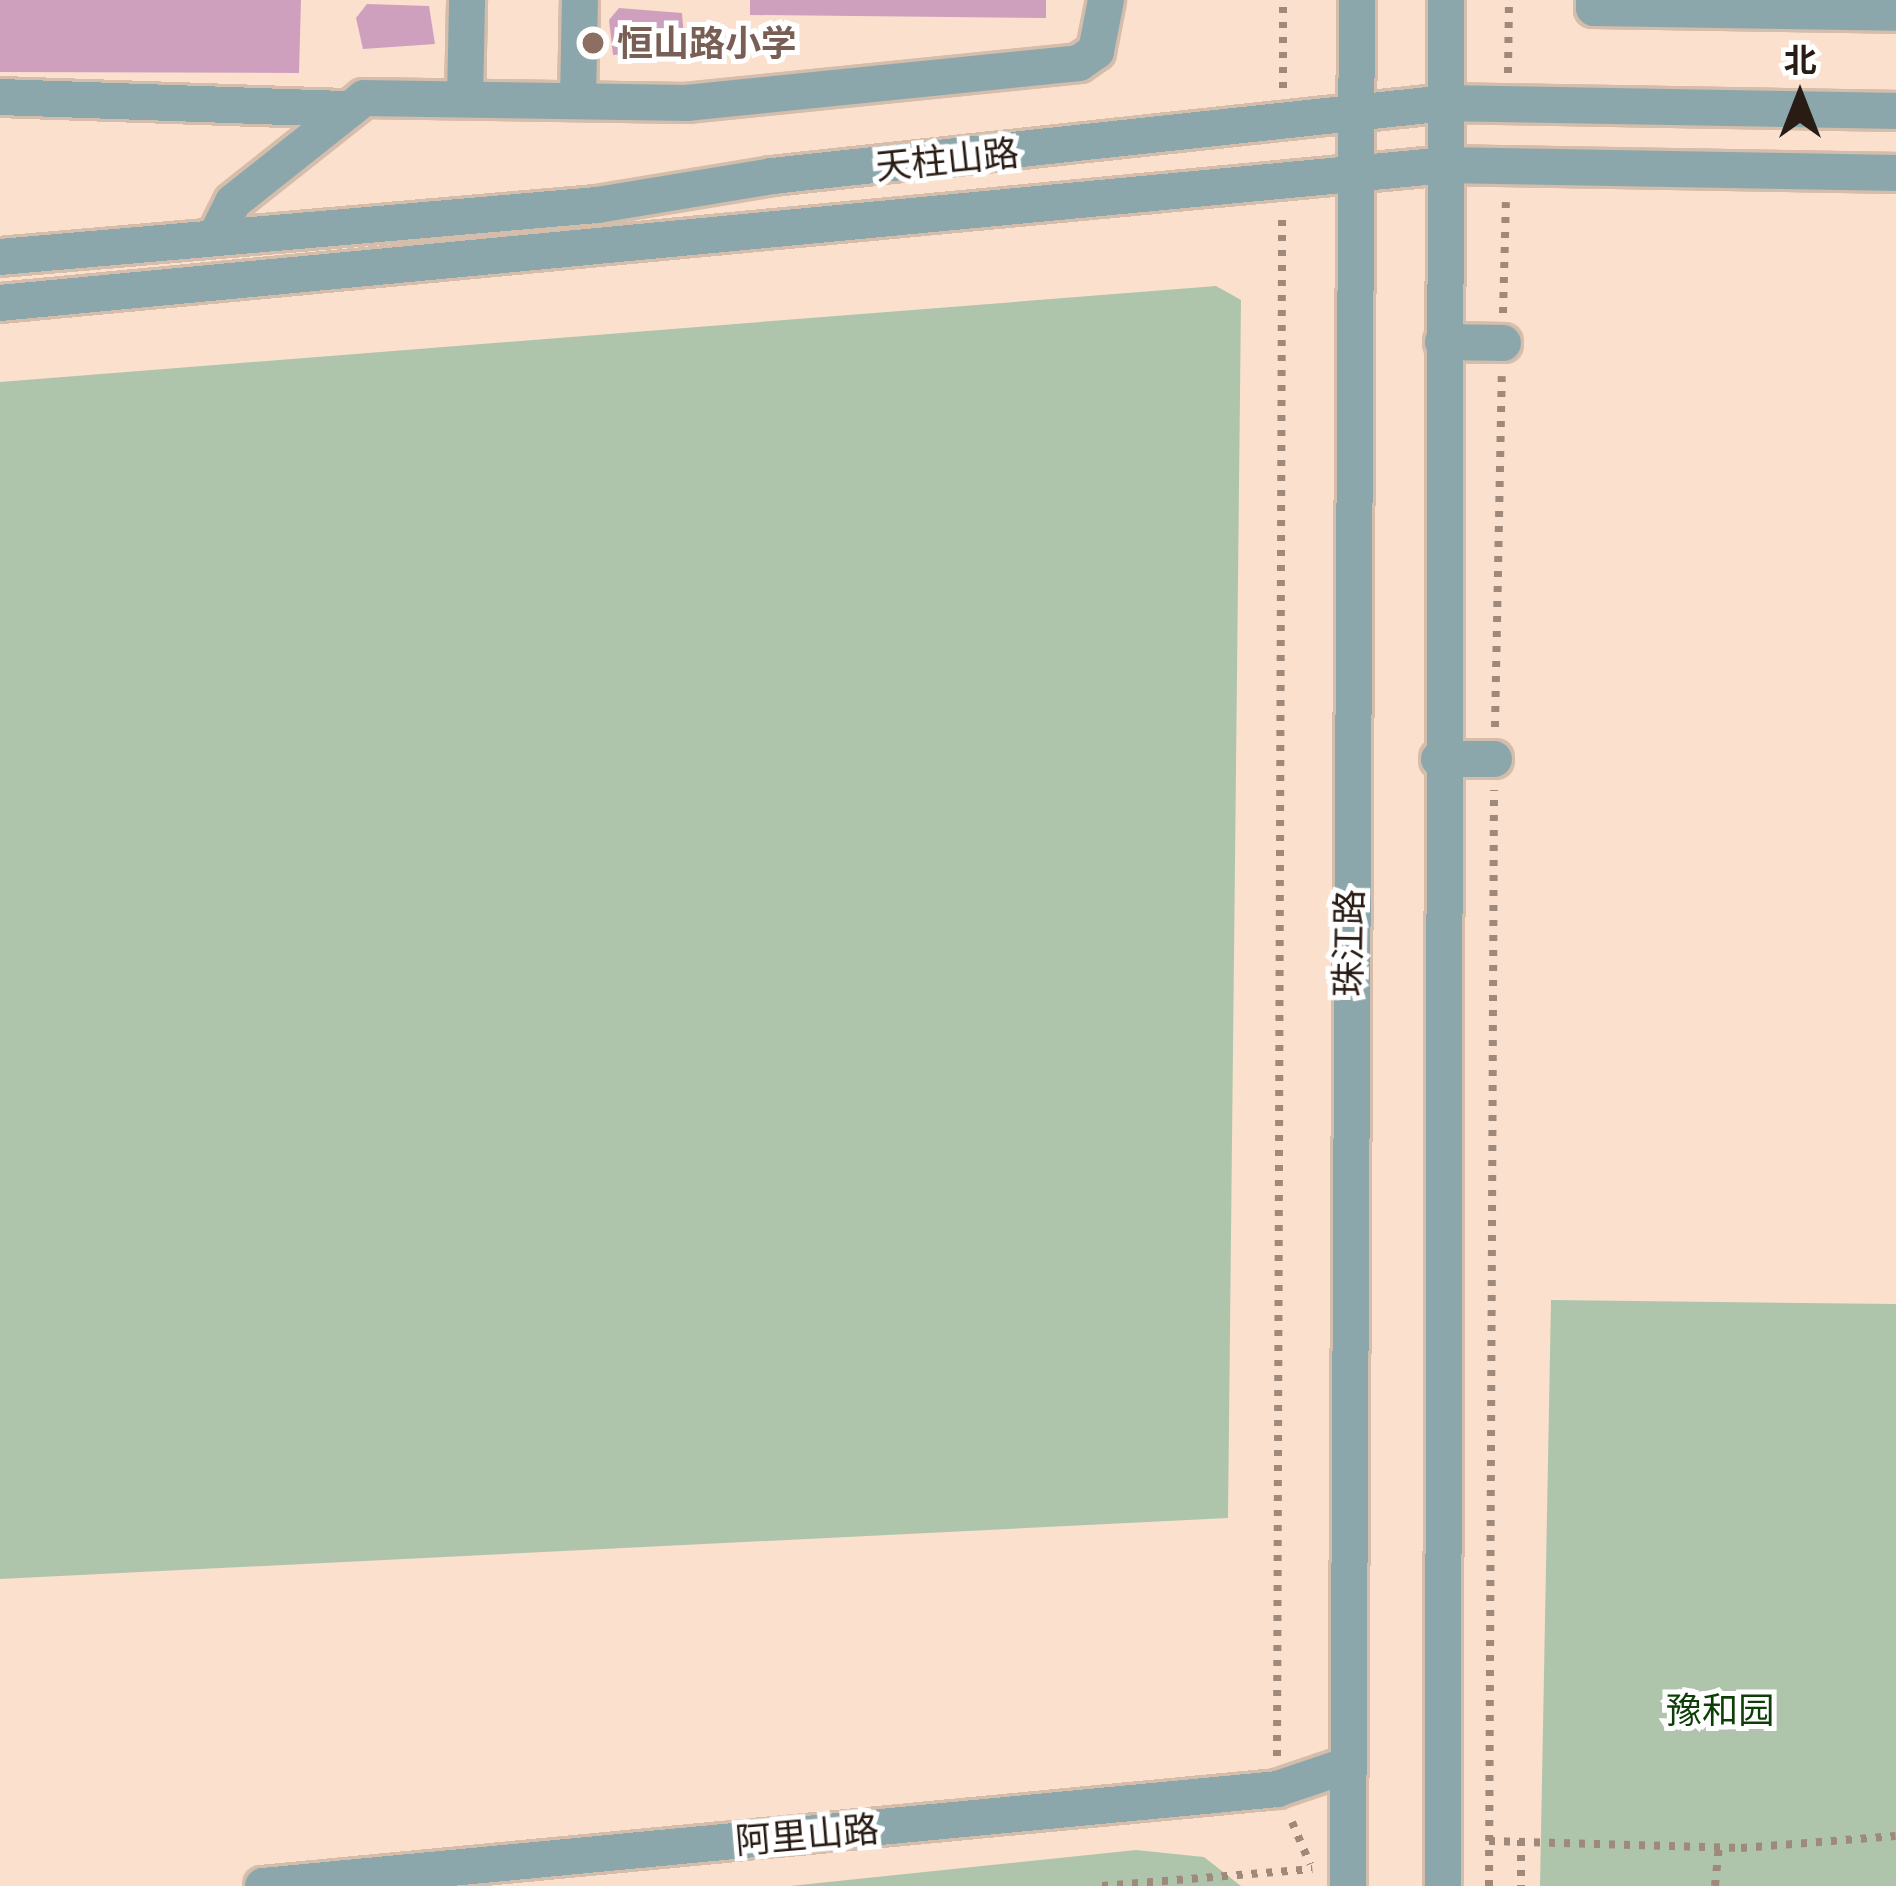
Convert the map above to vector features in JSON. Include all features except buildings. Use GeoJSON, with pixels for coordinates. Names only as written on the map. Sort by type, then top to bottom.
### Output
{"type":"FeatureCollection","features":[{"type":"Feature","properties":{"kind":"street"},"geometry":{"type":"LineString","coordinates":[[465,99],[467,0]]}},
{"type":"Feature","properties":{"kind":"street"},"geometry":{"type":"LineString","coordinates":[[578,101],[580,0]]}},
{"type":"Feature","properties":{"kind":"street"},"geometry":{"type":"LineString","coordinates":[[215,238],[233,202],[344,109],[364,98],[686,103],[1079,63],[1096,51],[1106,0]]}},
{"type":"Feature","properties":{"kind":"street","name":"珠江路"},"geometry":{"type":"LineString","coordinates":[[1348,1886],[1357,0]]}},
{"type":"Feature","properties":{"kind":"street"},"geometry":{"type":"LineString","coordinates":[[1443,1886],[1439,759],[1446,0]]}},
{"type":"Feature","properties":{"kind":"street"},"geometry":{"type":"LineString","coordinates":[[1594,0],[1594,8],[1896,13]]}},
{"type":"Feature","properties":{"kind":"street"},"geometry":{"type":"LineString","coordinates":[[0,98],[344,109]]}},
{"type":"Feature","properties":{"kind":"street","name":"天柱山路"},"geometry":{"type":"LineString","coordinates":[[0,257],[597,205],[772,176],[1446,103],[1896,111]]}},
{"type":"Feature","properties":{"kind":"street","name":"天柱山路"},"geometry":{"type":"LineString","coordinates":[[0,303],[1282,188],[1446,166],[1896,173]]}},
{"type":"Feature","properties":{"kind":"street"},"geometry":{"type":"LineString","coordinates":[[1444,342],[1503,343]]}},
{"type":"Feature","properties":{"kind":"street"},"geometry":{"type":"LineString","coordinates":[[1439,759],[1494,759]]}},
{"type":"Feature","properties":{"kind":"street","name":"阿里山路"},"geometry":{"type":"LineString","coordinates":[[262,1886],[1277,1789],[1348,1765]]}},
{"type":"Feature","properties":{"kind":"path"},"geometry":{"type":"LineString","coordinates":[[1282,122],[1283,0]]}},
{"type":"Feature","properties":{"kind":"path"},"geometry":{"type":"LineString","coordinates":[[1508,104],[1510,0]]}},
{"type":"Feature","properties":{"kind":"path"},"geometry":{"type":"LineString","coordinates":[[1490,1886],[1494,759],[1506,166]]}},
{"type":"Feature","properties":{"kind":"path"},"geometry":{"type":"LineString","coordinates":[[1282,188],[1277,1789],[1319,1886]]}},
{"type":"Feature","properties":{"kind":"path"},"geometry":{"type":"LineString","coordinates":[[1490,1841],[1719,1846],[1896,1836]]}},
{"type":"Feature","properties":{"kind":"path"},"geometry":{"type":"LineString","coordinates":[[1521,1840],[1521,1886]]}},
{"type":"Feature","properties":{"kind":"path"},"geometry":{"type":"LineString","coordinates":[[1715,1886],[1719,1846]]}},
{"type":"Feature","properties":{"kind":"path"},"geometry":{"type":"LineString","coordinates":[[1102,1886],[1312,1869]]}},
{"type":"Feature","properties":{"kind":"green space"},"geometry":{"type":"Polygon","coordinates":[[[1216,286],[1241,300],[1228,1518],[0,1579],[0,382],[1216,286]]]}},
{"type":"Feature","properties":{"kind":"green space","name":"豫和园"},"geometry":{"type":"Polygon","coordinates":[[[1551,1300],[1896,1304],[1896,1886],[1540,1886],[1551,1300]]]}},
{"type":"Feature","properties":{"kind":"green space"},"geometry":{"type":"Polygon","coordinates":[[[1136,1850],[1204,1857],[1241,1886],[790,1886],[1136,1850]]]}},
{"type":"Feature","properties":{"kind":"place","name":"恒山路小学"},"geometry":{"type":"Point","coordinates":[593,43]}}]}
